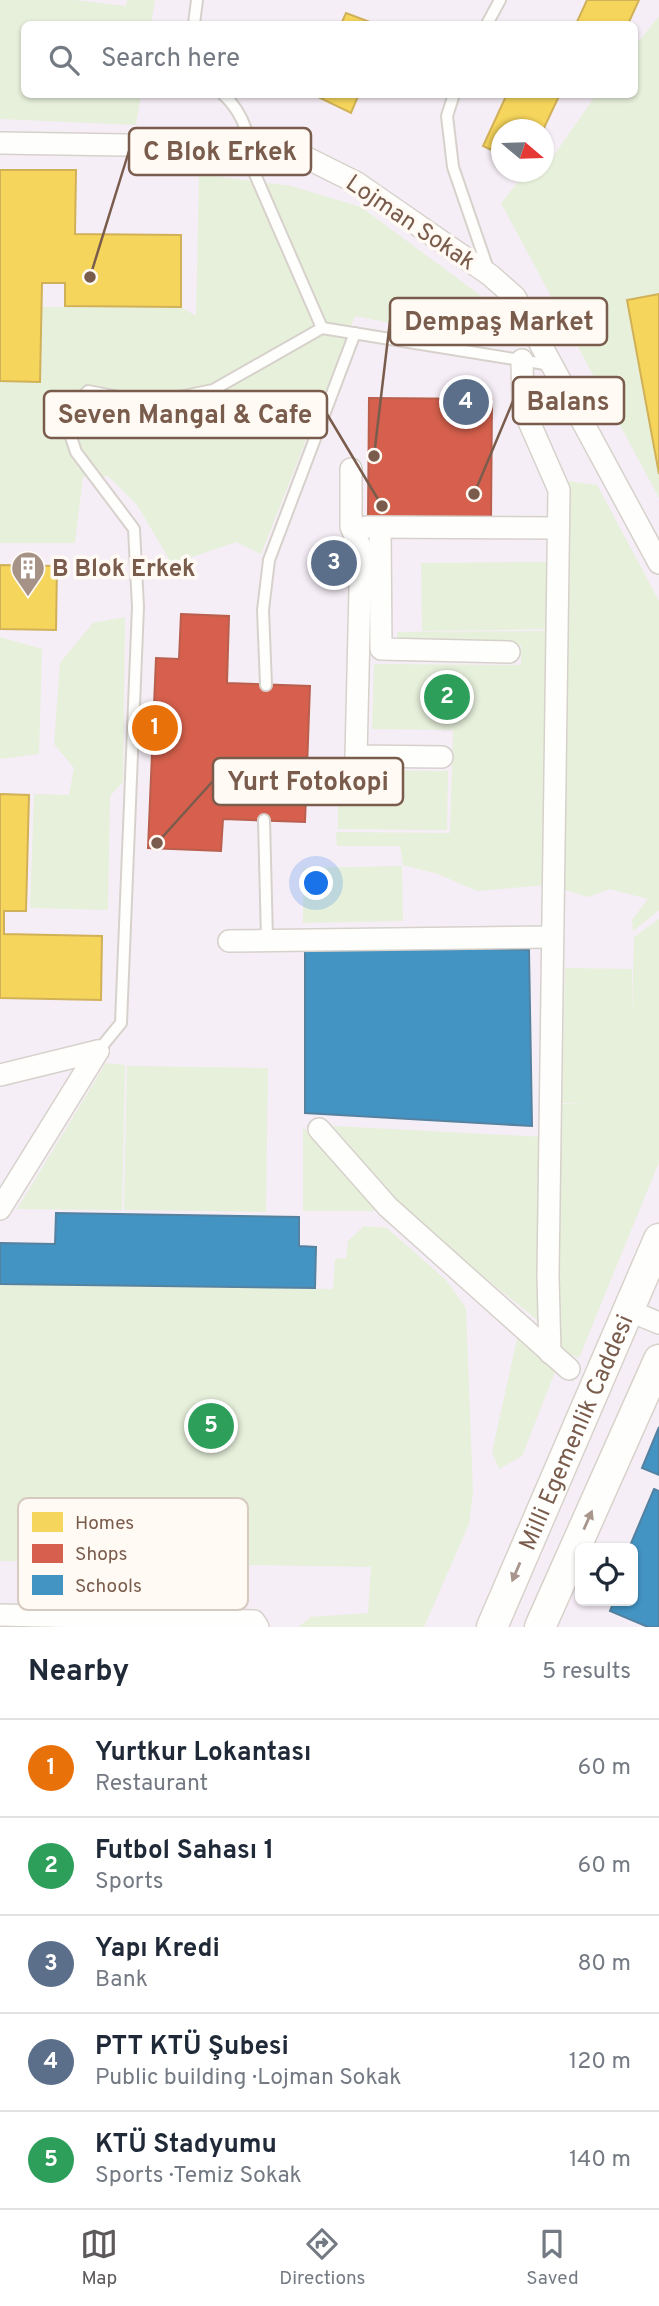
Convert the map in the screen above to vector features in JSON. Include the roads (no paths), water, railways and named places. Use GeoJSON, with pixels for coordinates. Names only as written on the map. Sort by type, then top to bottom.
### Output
{"type":"FeatureCollection","features":[{"type":"Feature","properties":{"kind":"street","name":"Lojman Sokak"},"geometry":{"type":"LineString","coordinates":[[0,143],[251,146],[309,159],[356,183],[491,275],[514,297],[659,564]]}},
{"type":"Feature","properties":{"kind":"street"},"geometry":{"type":"LineString","coordinates":[[522,360],[523,408],[559,490],[548,1276],[550,1353]]}},
{"type":"Feature","properties":{"kind":"street"},"geometry":{"type":"LineString","coordinates":[[351,469],[351,527],[361,548],[356,756],[442,757]]}},
{"type":"Feature","properties":{"kind":"street"},"geometry":{"type":"LineString","coordinates":[[509,652],[381,649],[372,528],[557,528]]}},
{"type":"Feature","properties":{"kind":"street"},"geometry":{"type":"LineString","coordinates":[[229,941],[552,937]]}},
{"type":"Feature","properties":{"kind":"street"},"geometry":{"type":"LineString","coordinates":[[0,1075],[99,1051]]}},
{"type":"Feature","properties":{"kind":"street"},"geometry":{"type":"LineString","coordinates":[[0,1209],[99,1051]]}},
{"type":"Feature","properties":{"kind":"street"},"geometry":{"type":"LineString","coordinates":[[319,1129],[388,1207],[569,1369]]}},
{"type":"Feature","properties":{"kind":"street","name":"Milli Egemenlik Caddesi"},"geometry":{"type":"LineString","coordinates":[[492,1627],[659,1239]]}},
{"type":"Feature","properties":{"kind":"street"},"geometry":{"type":"LineString","coordinates":[[630,1311],[659,1323]]}},
{"type":"Feature","properties":{"kind":"street","name":"Milli Egemenlik Caddesi"},"geometry":{"type":"LineString","coordinates":[[540,1627],[659,1360]]}},
{"type":"Feature","properties":{"kind":"street"},"geometry":{"type":"LineString","coordinates":[[0,1615],[254,1620],[258,1627]]}},
{"type":"Feature","properties":{"kind":"lane"},"geometry":{"type":"LineString","coordinates":[[194,21],[197,0]]}},
{"type":"Feature","properties":{"kind":"lane"},"geometry":{"type":"LineString","coordinates":[[489,21],[500,0]]}},
{"type":"Feature","properties":{"kind":"lane"},"geometry":{"type":"LineString","coordinates":[[228,98],[238,107],[251,146],[254,172],[322,328]]}},
{"type":"Feature","properties":{"kind":"lane"},"geometry":{"type":"LineString","coordinates":[[453,98],[447,116],[453,167],[491,275]]}},
{"type":"Feature","properties":{"kind":"lane"},"geometry":{"type":"LineString","coordinates":[[99,1051],[121,1023],[138,607],[134,529],[76,452],[64,416],[88,391],[150,403],[213,390],[322,328],[553,365]]}},
{"type":"Feature","properties":{"kind":"lane"},"geometry":{"type":"LineString","coordinates":[[266,685],[263,610],[269,560],[355,333]]}},
{"type":"Feature","properties":{"kind":"lane"},"geometry":{"type":"LineString","coordinates":[[264,820],[267,939]]}},
{"type":"Feature","properties":{"kind":"place","name":"C Blok Erkek"},"geometry":{"type":"Point","coordinates":[90,277]}},
{"type":"Feature","properties":{"kind":"place","name":"PTT KTÜ Şubesi"},"geometry":{"type":"Point","coordinates":[466,402]}},
{"type":"Feature","properties":{"kind":"place","name":"Dempaş Market"},"geometry":{"type":"Point","coordinates":[374,456]}},
{"type":"Feature","properties":{"kind":"place","name":"Balans"},"geometry":{"type":"Point","coordinates":[474,494]}},
{"type":"Feature","properties":{"kind":"place","name":"Seven Mangal & Cafe"},"geometry":{"type":"Point","coordinates":[382,506]}},
{"type":"Feature","properties":{"kind":"place","name":"Yapı Kredi"},"geometry":{"type":"Point","coordinates":[334,563]}},
{"type":"Feature","properties":{"kind":"place","name":"B Blok Erkek"},"geometry":{"type":"Point","coordinates":[28,598]}},
{"type":"Feature","properties":{"kind":"place","name":"Futbol Sahası 1"},"geometry":{"type":"Point","coordinates":[447,697]}},
{"type":"Feature","properties":{"kind":"place","name":"Yurtkur Lokantası"},"geometry":{"type":"Point","coordinates":[155,728]}},
{"type":"Feature","properties":{"kind":"place","name":"Yurt Fotokopi"},"geometry":{"type":"Point","coordinates":[157,843]}},
{"type":"Feature","properties":{"kind":"place","name":"KTÜ Stadyumu"},"geometry":{"type":"Point","coordinates":[211,1426]}}]}
